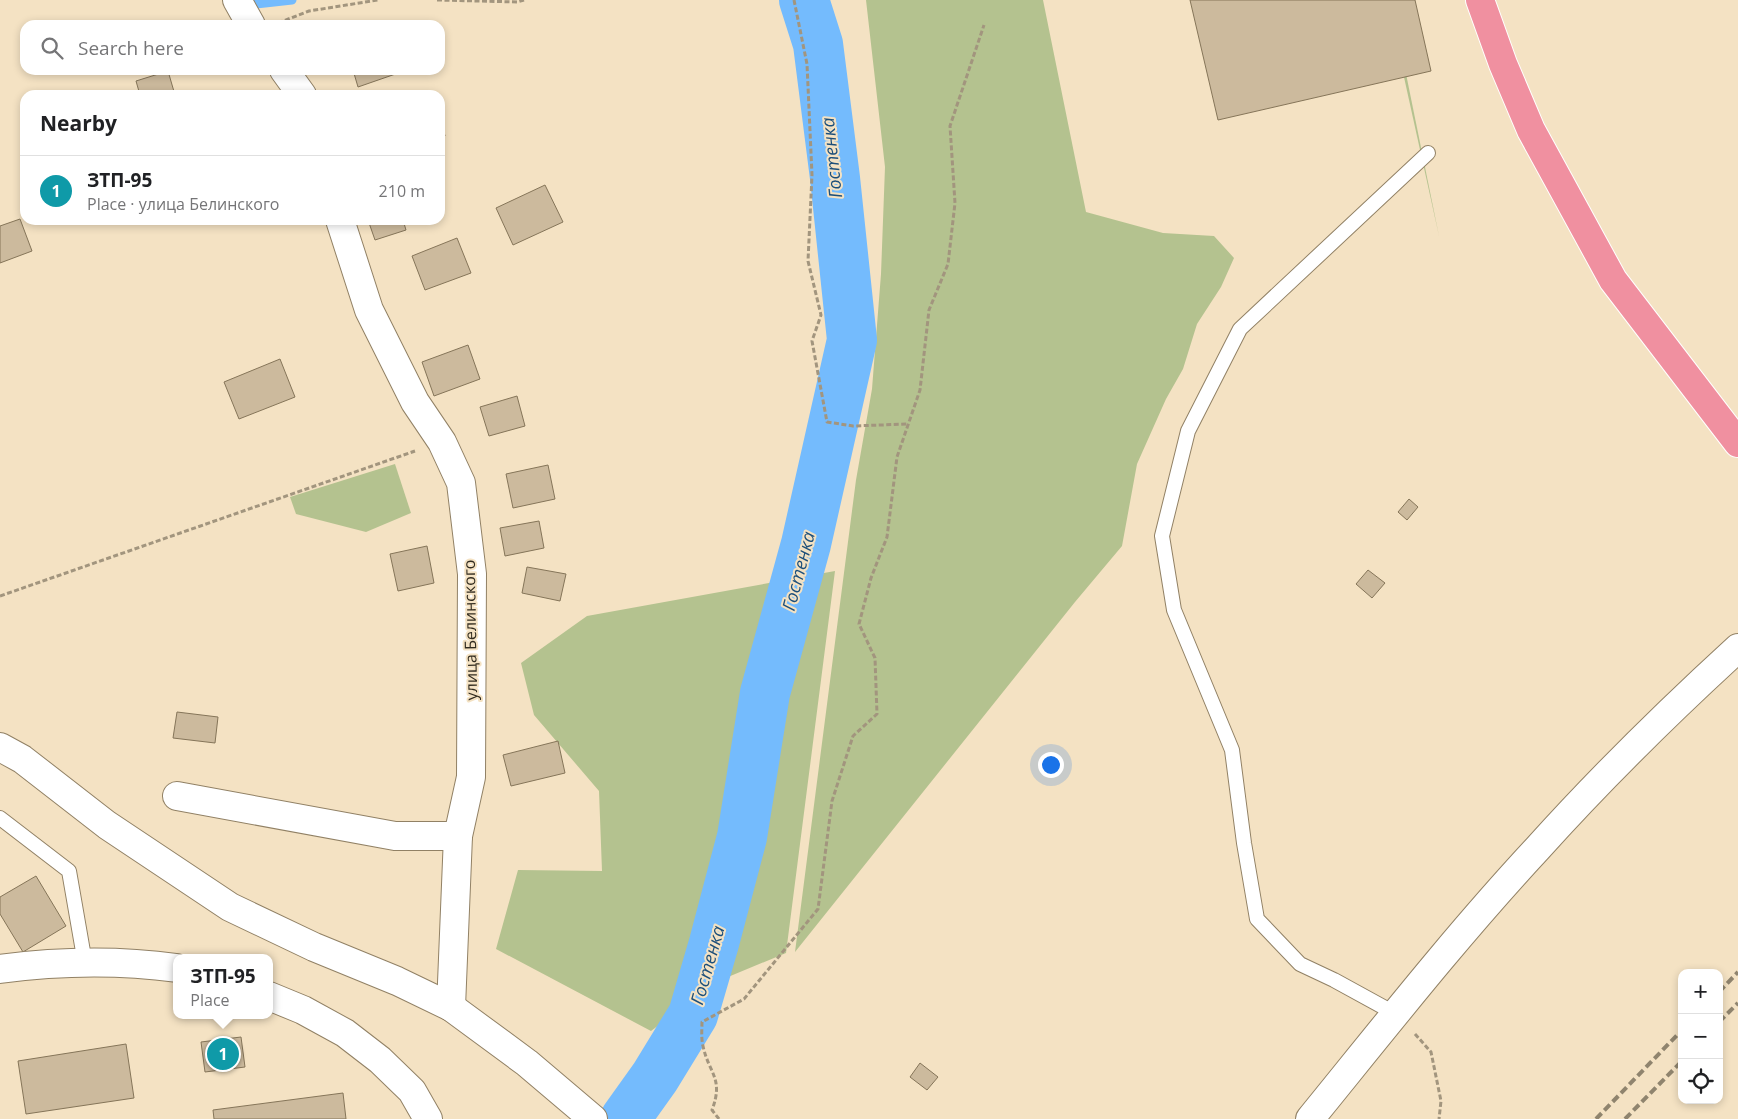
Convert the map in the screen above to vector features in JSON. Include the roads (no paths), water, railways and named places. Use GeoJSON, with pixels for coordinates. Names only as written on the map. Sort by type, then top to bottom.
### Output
{"type":"FeatureCollection","features":[{"type":"Feature","properties":{"kind":"highway"},"geometry":{"type":"LineString","coordinates":[[1480,0],[1531,130],[1613,280],[1738,443]]}},
{"type":"Feature","properties":{"kind":"main road"},"geometry":{"type":"LineString","coordinates":[[237,0],[249,20]]}},
{"type":"Feature","properties":{"kind":"main road"},"geometry":{"type":"LineString","coordinates":[[288,75],[298,90]]}},
{"type":"Feature","properties":{"kind":"main road","name":"улица Белинского"},"geometry":{"type":"LineString","coordinates":[[342,225],[369,310],[414,402],[442,442],[460,483],[472,574],[471,777],[458,836],[451,1007]]}},
{"type":"Feature","properties":{"kind":"main road"},"geometry":{"type":"LineString","coordinates":[[1310,1119],[1536,849],[1666,715],[1738,648]]}},
{"type":"Feature","properties":{"kind":"main road"},"geometry":{"type":"LineString","coordinates":[[0,739],[11,753],[107,825],[230,907],[314,947],[397,981],[451,1007],[527,1063],[593,1119]]}},
{"type":"Feature","properties":{"kind":"main road"},"geometry":{"type":"LineString","coordinates":[[177,796],[395,836],[458,836]]}},
{"type":"Feature","properties":{"kind":"main road"},"geometry":{"type":"LineString","coordinates":[[0,969],[85,963],[142,963],[173,967]]}},
{"type":"Feature","properties":{"kind":"main road"},"geometry":{"type":"LineString","coordinates":[[273,998],[303,1010],[345,1033],[380,1060],[412,1091],[428,1119]]}},
{"type":"Feature","properties":{"kind":"lane"},"geometry":{"type":"LineString","coordinates":[[1396,1014],[1334,980],[1300,964],[1257,919],[1244,843],[1232,750],[1174,610],[1162,536],[1188,431],[1240,329],[1428,153]]}},
{"type":"Feature","properties":{"kind":"lane"},"geometry":{"type":"LineString","coordinates":[[0,818],[69,871],[85,963]]}},
{"type":"Feature","properties":{"kind":"waterway"},"geometry":{"type":"LineString","coordinates":[[256,4],[292,0]]}},
{"type":"Feature","properties":{"kind":"waterway","name":"Гостенка"},"geometry":{"type":"LineString","coordinates":[[625,1119],[655,1077],[693,1015],[714,943],[742,837],[765,693],[806,544],[852,340],[835,178],[818,44],[804,0]]}},
{"type":"Feature","properties":{"kind":"railway"},"geometry":{"type":"LineString","coordinates":[[1723,988],[1738,972]]}},
{"type":"Feature","properties":{"kind":"railway"},"geometry":{"type":"LineString","coordinates":[[1723,1018],[1738,1003]]}},
{"type":"Feature","properties":{"kind":"railway"},"geometry":{"type":"LineString","coordinates":[[1596,1119],[1678,1034]]}},
{"type":"Feature","properties":{"kind":"railway"},"geometry":{"type":"LineString","coordinates":[[1625,1119],[1678,1065]]}},
{"type":"Feature","properties":{"kind":"place","name":"ЗТП-95"},"geometry":{"type":"Point","coordinates":[223,1054]}}]}
